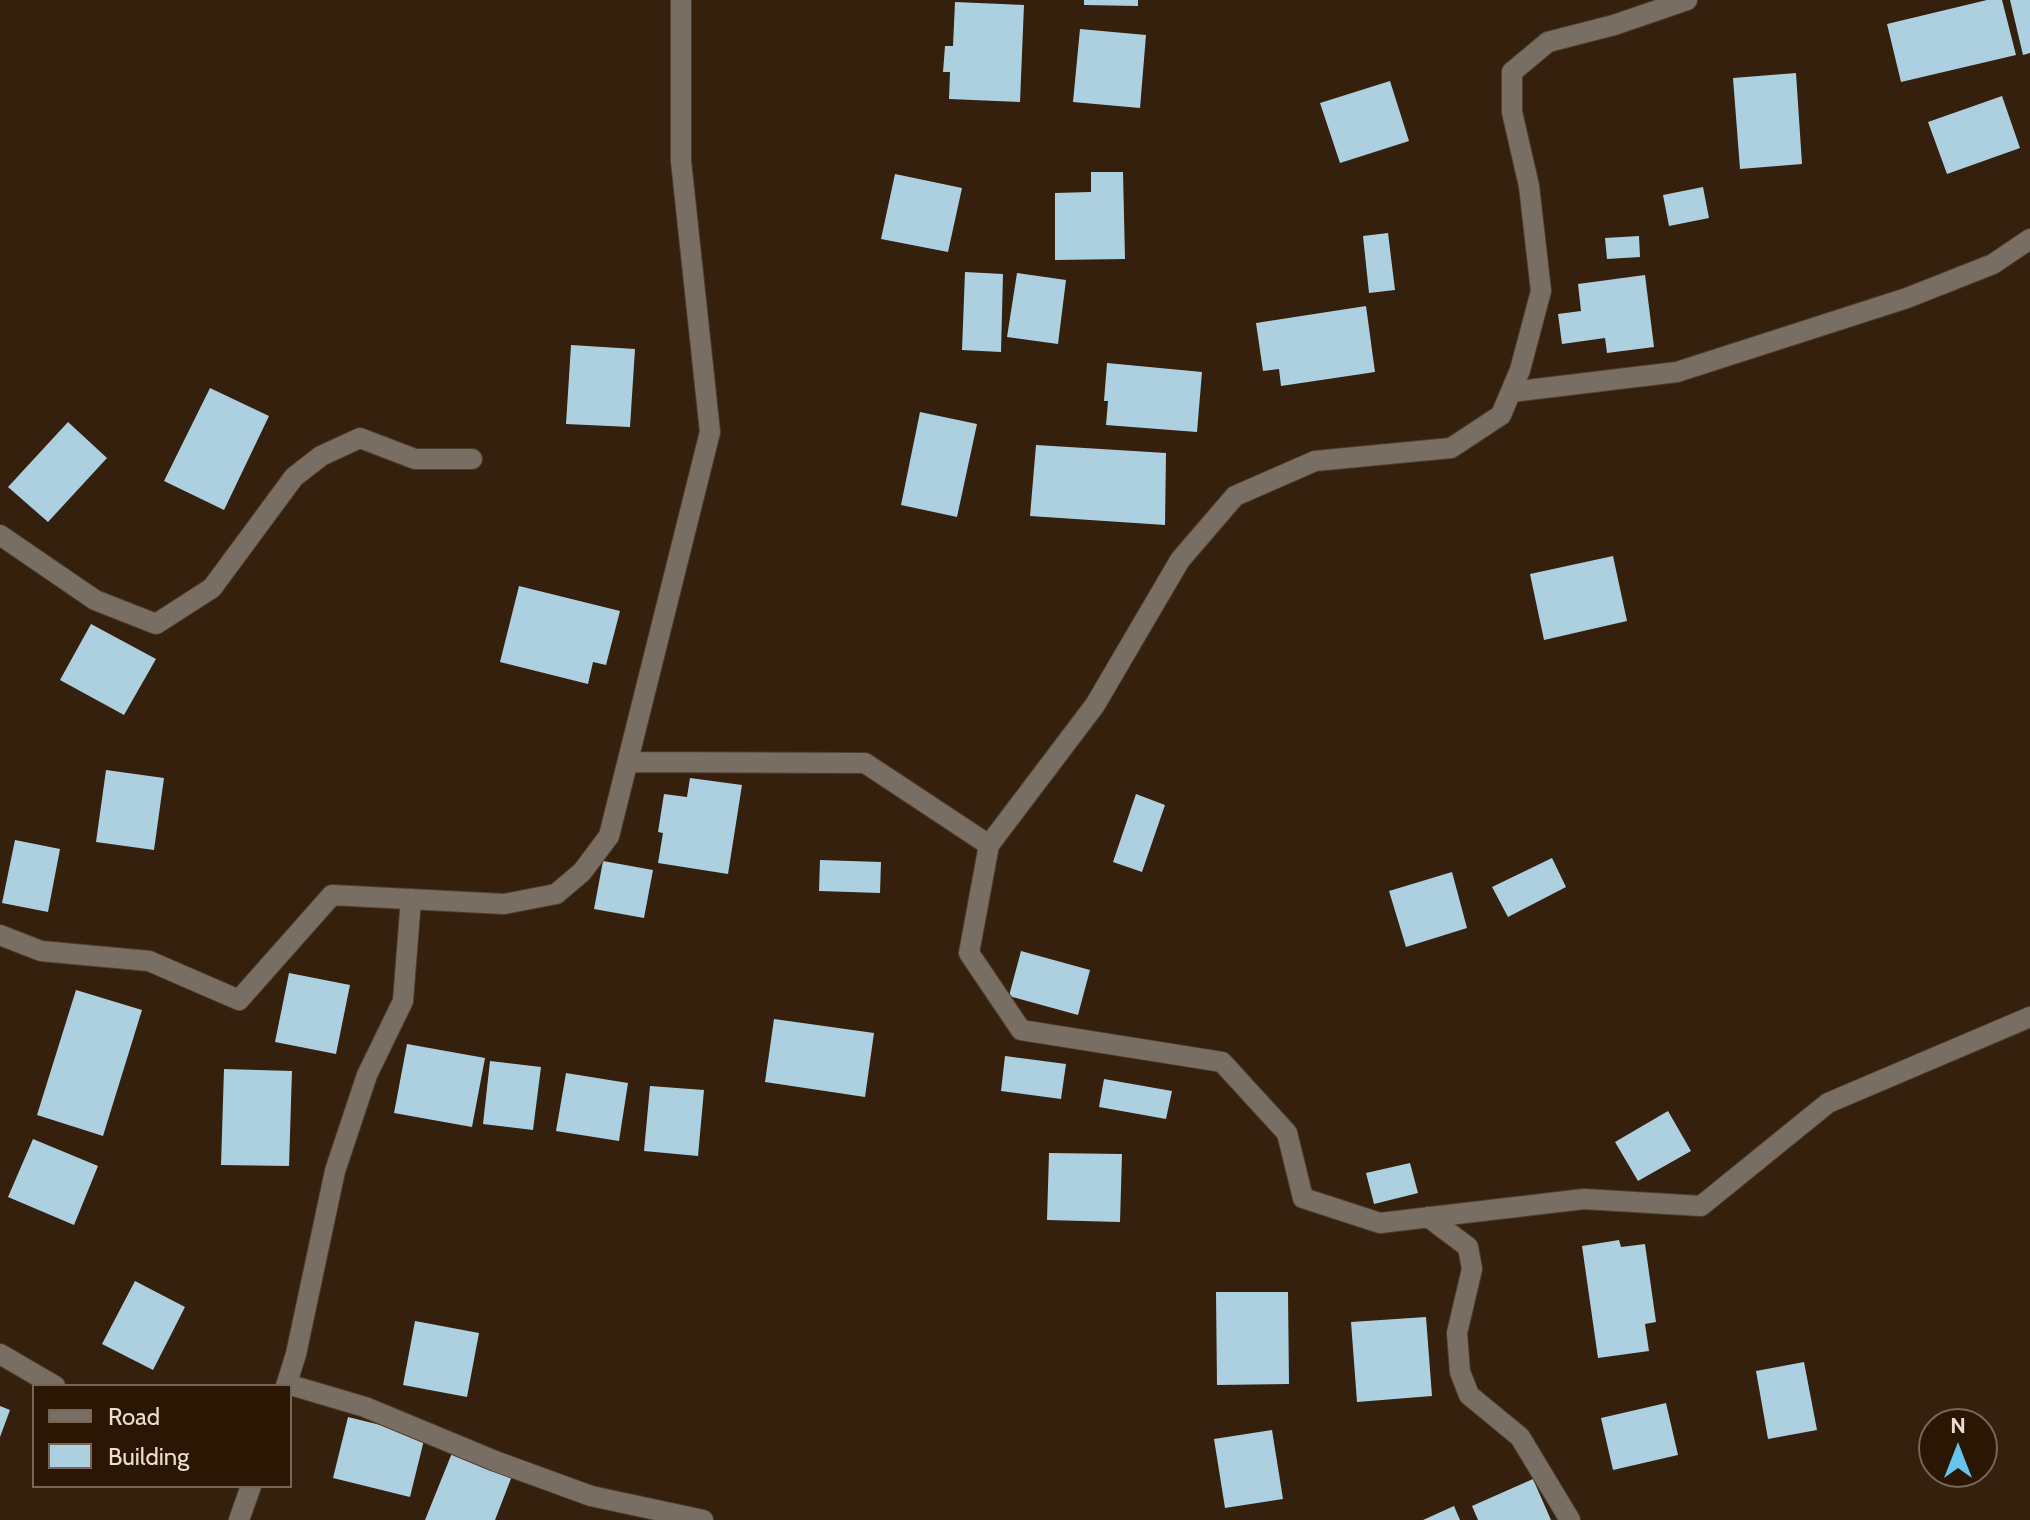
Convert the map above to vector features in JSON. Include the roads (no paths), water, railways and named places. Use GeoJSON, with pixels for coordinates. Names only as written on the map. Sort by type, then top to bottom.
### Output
{"type":"FeatureCollection","features":[{"type":"Feature","properties":{"kind":"street"},"geometry":{"type":"LineString","coordinates":[[0,935],[41,951],[149,961],[239,1000],[332,895],[504,904],[556,894],[582,872],[609,836],[710,432],[681,161],[681,0]]}},
{"type":"Feature","properties":{"kind":"street"},"geometry":{"type":"LineString","coordinates":[[1687,0],[1614,25],[1548,42],[1512,72],[1512,112],[1529,186],[1541,291],[1520,370],[1501,415],[1451,448],[1315,461],[1235,496],[1180,560],[1095,705],[989,845],[969,953],[1021,1030],[1222,1062],[1287,1133],[1303,1198],[1380,1223],[1584,1199],[1701,1206],[1828,1103],[2030,1017]]}},
{"type":"Feature","properties":{"kind":"street"},"geometry":{"type":"LineString","coordinates":[[1511,392],[1677,372],[1907,298],[1993,264],[2030,239]]}},
{"type":"Feature","properties":{"kind":"street"},"geometry":{"type":"LineString","coordinates":[[0,535],[95,600],[156,624],[212,588],[294,477],[321,456],[360,438],[415,459],[472,459]]}},
{"type":"Feature","properties":{"kind":"street"},"geometry":{"type":"LineString","coordinates":[[629,762],[865,763],[989,845]]}},
{"type":"Feature","properties":{"kind":"street"},"geometry":{"type":"LineString","coordinates":[[287,1384],[335,1171],[367,1075],[403,1001],[411,899]]}},
{"type":"Feature","properties":{"kind":"street"},"geometry":{"type":"LineString","coordinates":[[1428,1217],[1468,1247],[1472,1269],[1457,1333],[1460,1372],[1469,1395],[1520,1437],[1570,1520]]}},
{"type":"Feature","properties":{"kind":"street"},"geometry":{"type":"LineString","coordinates":[[0,1354],[52,1384]]}},
{"type":"Feature","properties":{"kind":"street"},"geometry":{"type":"LineString","coordinates":[[292,1386],[365,1407],[495,1461],[591,1496],[703,1520]]}},
{"type":"Feature","properties":{"kind":"street"},"geometry":{"type":"LineString","coordinates":[[239,1520],[247,1488]]}}]}
